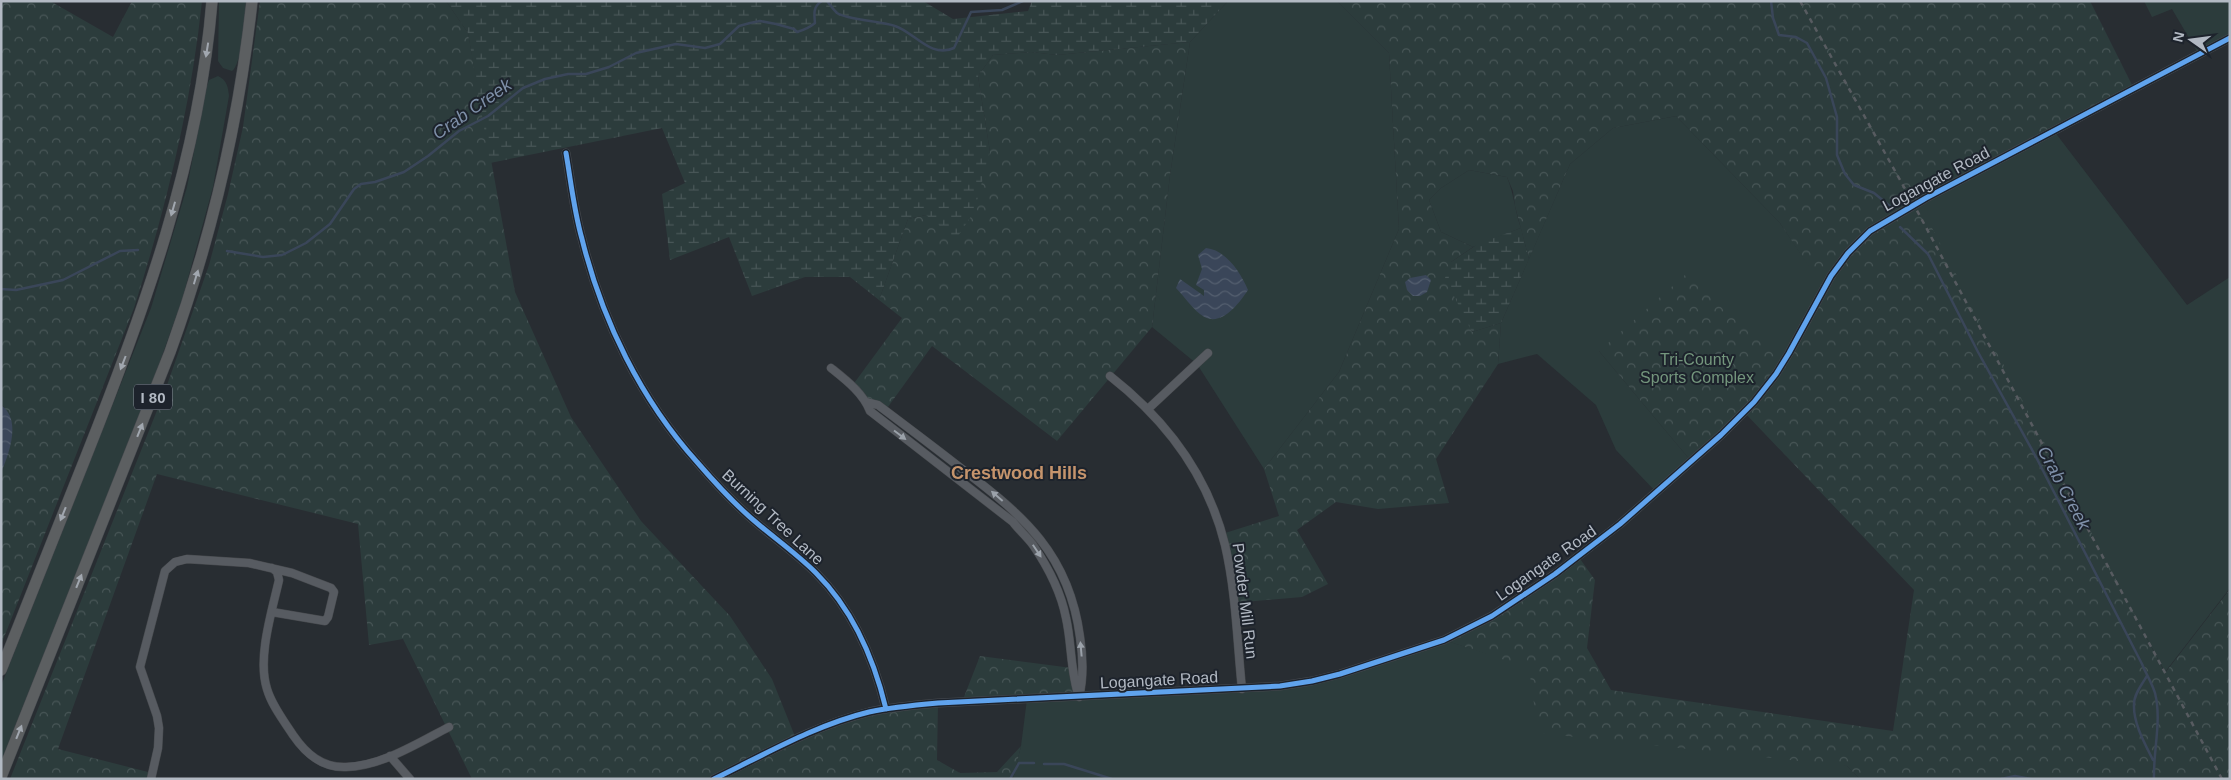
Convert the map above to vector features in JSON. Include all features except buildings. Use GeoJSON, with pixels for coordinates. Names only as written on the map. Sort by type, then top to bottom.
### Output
{"type":"FeatureCollection","features":[{"type":"Feature","properties":{"kind":"highway","name":"I 80"},"geometry":{"type":"LineString","coordinates":[[1,670],[118,376],[159,260],[188,149],[206,54],[212,1]]}},
{"type":"Feature","properties":{"kind":"highway","name":"I 80"},"geometry":{"type":"LineString","coordinates":[[1,777],[144,419],[189,298],[217,200],[242,80],[252,1]]}},
{"type":"Feature","properties":{"kind":"street","name":"Logangate Road"},"geometry":{"type":"LineString","coordinates":[[714,779],[827,726],[868,712],[938,703],[1242,689],[1312,682],[1444,640],[1507,606],[1600,541],[1744,412],[1776,374],[1831,276],[1848,253],[1870,231],[1926,198],[2230,38]]}},
{"type":"Feature","properties":{"kind":"street","name":"Burning Tree Lane"},"geometry":{"type":"LineString","coordinates":[[566,154],[573,199],[588,262],[614,332],[639,381],[664,420],[696,462],[756,522],[815,572],[838,598],[854,623],[867,649],[886,709]]}},
{"type":"Feature","properties":{"kind":"street"},"geometry":{"type":"LineString","coordinates":[[1148,409],[1208,353]]}},
{"type":"Feature","properties":{"kind":"street"},"geometry":{"type":"LineString","coordinates":[[831,368],[847,381],[866,402],[878,405],[992,492],[1046,546],[1058,566],[1072,601],[1081,646],[1083,679],[1079,697]]}},
{"type":"Feature","properties":{"kind":"street","name":"Powder Mill Run"},"geometry":{"type":"LineString","coordinates":[[1110,376],[1161,422],[1189,459],[1218,520],[1230,572],[1242,689]]}},
{"type":"Feature","properties":{"kind":"street"},"geometry":{"type":"LineString","coordinates":[[151,779],[158,748],[159,728],[157,716],[140,668],[165,572],[175,562],[186,558],[249,563],[292,573],[331,588],[334,592],[328,618],[325,621],[272,612]]}},
{"type":"Feature","properties":{"kind":"street"},"geometry":{"type":"LineString","coordinates":[[270,567],[279,576],[264,666],[267,689],[273,705],[299,744],[319,761],[337,767],[351,767],[390,756],[449,727]]}},
{"type":"Feature","properties":{"kind":"street"},"geometry":{"type":"LineString","coordinates":[[390,756],[410,779]]}},
{"type":"Feature","properties":{"kind":"green space"},"geometry":{"type":"Polygon","coordinates":[[[1,1],[50,1],[113,37],[132,1],[202,1],[184,118],[167,195],[146,270],[134,308],[1,645],[1,473],[8,452],[4,407],[1,405],[1,1]]]}},
{"type":"Feature","properties":{"kind":"green space"},"geometry":{"type":"Polygon","coordinates":[[[219,1],[246,1],[241,50],[232,71],[223,68],[218,61],[219,1]]]}},
{"type":"Feature","properties":{"kind":"green space"},"geometry":{"type":"Polygon","coordinates":[[[260,1],[446,1],[468,33],[515,292],[571,417],[641,521],[730,616],[772,679],[796,739],[868,712],[938,703],[937,760],[960,773],[997,772],[1021,746],[1013,779],[472,779],[403,639],[369,645],[358,524],[157,474],[58,749],[152,773],[151,779],[10,779],[166,388],[209,265],[243,127],[260,1]]]}},
{"type":"Feature","properties":{"kind":"green space"},"geometry":{"type":"Polygon","coordinates":[[[446,1],[923,1],[953,19],[1028,11],[1032,1],[1228,1],[1190,42],[1057,55],[1031,52],[993,55],[978,76],[990,152],[974,212],[956,239],[926,215],[908,219],[879,300],[850,277],[805,277],[752,296],[729,237],[670,260],[662,194],[685,183],[662,128],[490,163],[468,33],[446,1]]]}},
{"type":"Feature","properties":{"kind":"green space"},"geometry":{"type":"Polygon","coordinates":[[[1228,1],[1337,1],[1389,53],[1399,229],[1339,372],[1264,469],[1197,364],[1152,327],[1170,175],[1190,42],[1228,1]]]}},
{"type":"Feature","properties":{"kind":"green space","name":"Tri-County Sports Complex"},"geometry":{"type":"Polygon","coordinates":[[[1337,1],[2090,1],[2134,89],[1919,203],[2165,673],[2230,589],[2230,779],[1860,779],[1847,766],[1538,733],[1529,668],[1444,640],[1464,630],[1578,556],[1595,580],[1587,648],[1611,690],[1893,731],[1914,590],[1744,412],[1691,461],[1599,351],[1685,275],[1785,360],[1823,288],[1780,223],[1676,116],[1613,128],[1570,164],[1529,259],[1513,191],[1507,177],[1469,170],[1441,188],[1429,200],[1441,232],[1473,247],[1451,262],[1472,332],[1501,323],[1498,364],[1436,459],[1449,503],[1378,509],[1336,502],[1297,530],[1328,584],[1302,597],[1233,603],[1222,534],[1279,516],[1264,469],[1339,372],[1399,229],[1389,53],[1337,1]]]}},
{"type":"Feature","properties":{"kind":"green space"},"geometry":{"type":"Polygon","coordinates":[[[2144,1],[2230,1],[2230,38],[2199,55],[2172,9],[2152,17],[2144,1]]]}},
{"type":"Feature","properties":{"kind":"green space"},"geometry":{"type":"Polygon","coordinates":[[[1190,42],[1170,175],[1152,327],[1057,441],[932,346],[885,411],[866,402],[852,386],[902,318],[879,300],[908,219],[926,215],[990,152],[978,76],[993,55],[1031,52],[1057,55],[1190,42]]]}},
{"type":"Feature","properties":{"kind":"green space"},"geometry":{"type":"Polygon","coordinates":[[[218,76],[227,84],[229,96],[213,187],[182,300],[153,381],[1,761],[1,686],[151,308],[187,187],[207,86],[209,80],[218,76]]]}},
{"type":"Feature","properties":{"kind":"green space"},"geometry":{"type":"Polygon","coordinates":[[[1676,116],[1780,223],[1824,288],[1785,360],[1599,351],[1691,461],[1656,492],[1616,450],[1596,405],[1537,354],[1498,364],[1501,323],[1570,164],[1613,128],[1676,116]]]}},
{"type":"Feature","properties":{"kind":"green space"},"geometry":{"type":"Polygon","coordinates":[[[2054,131],[2187,305],[2230,277],[2230,588],[2165,672],[1914,205],[2054,131]]]}},
{"type":"Feature","properties":{"kind":"green space"},"geometry":{"type":"Polygon","coordinates":[[[1469,170],[1507,177],[1521,228],[1473,247],[1441,232],[1429,200],[1441,188],[1469,170]]]}},
{"type":"Feature","properties":{"kind":"green space"},"geometry":{"type":"Polygon","coordinates":[[[1521,228],[1529,259],[1501,323],[1472,332],[1445,278],[1451,262],[1478,244],[1521,228]]]}},
{"type":"Feature","properties":{"kind":"green space"},"geometry":{"type":"Polygon","coordinates":[[[1444,640],[1847,766],[1860,779],[1013,779],[1021,746],[1027,699],[1312,681],[1444,640]]]}},
{"type":"Feature","properties":{"kind":"green space"},"geometry":{"type":"Polygon","coordinates":[[[980,656],[1072,668],[1079,697],[962,702],[980,656]]]}},
{"type":"Feature","properties":{"kind":"water"},"geometry":{"type":"Polygon","coordinates":[[[1206,248],[1220,253],[1232,263],[1248,290],[1227,314],[1214,319],[1200,314],[1176,288],[1180,279],[1204,296],[1204,290],[1196,285],[1202,269],[1198,255],[1206,248]]]}},
{"type":"Feature","properties":{"kind":"water"},"geometry":{"type":"Polygon","coordinates":[[[1426,275],[1431,280],[1427,292],[1420,296],[1413,296],[1407,290],[1405,282],[1410,278],[1426,275]]]}},
{"type":"Feature","properties":{"kind":"water"},"geometry":{"type":"Polygon","coordinates":[[[1,405],[11,419],[12,437],[1,473],[1,405]]]}},
{"type":"Feature","properties":{"kind":"waterway","name":"Crab Creek"},"geometry":{"type":"LineString","coordinates":[[227,251],[263,257],[282,255],[306,243],[330,224],[354,189],[361,184],[375,182],[404,172],[428,156],[459,131],[488,116],[523,88],[545,79],[568,74],[586,74],[609,67],[636,53],[676,44],[705,48],[720,44],[739,26],[750,23],[760,21],[776,24],[794,29],[797,32],[815,23],[814,13],[822,1]]}},
{"type":"Feature","properties":{"kind":"waterway","name":"Crab Creek"},"geometry":{"type":"LineString","coordinates":[[827,1],[837,13],[856,19],[895,26],[938,50],[954,48],[971,12],[1002,10],[1023,1]]}},
{"type":"Feature","properties":{"kind":"waterway","name":"Crab Creek"},"geometry":{"type":"LineString","coordinates":[[1771,1],[1773,18],[1779,35],[1796,37],[1807,43],[1826,78],[1837,117],[1837,155],[1845,174],[1854,185],[1874,193],[1891,207]]}},
{"type":"Feature","properties":{"kind":"waterway","name":"Crab Creek"},"geometry":{"type":"LineString","coordinates":[[1900,227],[1928,254],[1978,352],[2036,457],[2151,682],[2155,693],[2158,714],[2154,779]]}},
{"type":"Feature","properties":{"kind":"waterway","name":"Crab Creek"},"geometry":{"type":"LineString","coordinates":[[1,289],[16,290],[63,280],[120,251],[138,250]]}},
{"type":"Feature","properties":{"kind":"waterway"},"geometry":{"type":"LineString","coordinates":[[2147,676],[2135,697],[2134,711],[2140,733],[2153,760]]}},
{"type":"Feature","properties":{"kind":"waterway"},"geometry":{"type":"LineString","coordinates":[[1010,779],[1019,763],[1034,763]]}},
{"type":"Feature","properties":{"kind":"waterway"},"geometry":{"type":"LineString","coordinates":[[1044,764],[1064,764],[1112,779]]}},
{"type":"Feature","properties":{"kind":"waterway"},"geometry":{"type":"LineString","coordinates":[[2001,779],[2015,776],[2031,779]]}},
{"type":"Feature","properties":{"kind":"waterway"},"geometry":{"type":"LineString","coordinates":[[2053,779],[2070,779]]}},
{"type":"Feature","properties":{"kind":"railway"},"geometry":{"type":"LineString","coordinates":[[1800,1],[1914,205],[2222,779]]}},
{"type":"Feature","properties":{"kind":"cycle path"},"geometry":{"type":"LineString","coordinates":[[714,779],[809,733],[849,718],[878,710],[938,703],[1280,686],[1340,674],[1444,640],[1492,616],[1555,574],[1620,524],[1721,435],[1754,402],[1776,374],[1831,276],[1848,253],[1870,231],[1926,198],[2230,38]]}},
{"type":"Feature","properties":{"kind":"cycle path"},"geometry":{"type":"LineString","coordinates":[[566,153],[579,228],[590,269],[612,329],[641,386],[677,438],[719,487],[750,517],[809,566],[829,587],[841,603],[860,636],[875,672],[886,709]]}},
{"type":"Feature","properties":{"kind":"district","name":"Crestwood Hills"},"geometry":{"type":"Point","coordinates":[1019,473]}}]}
